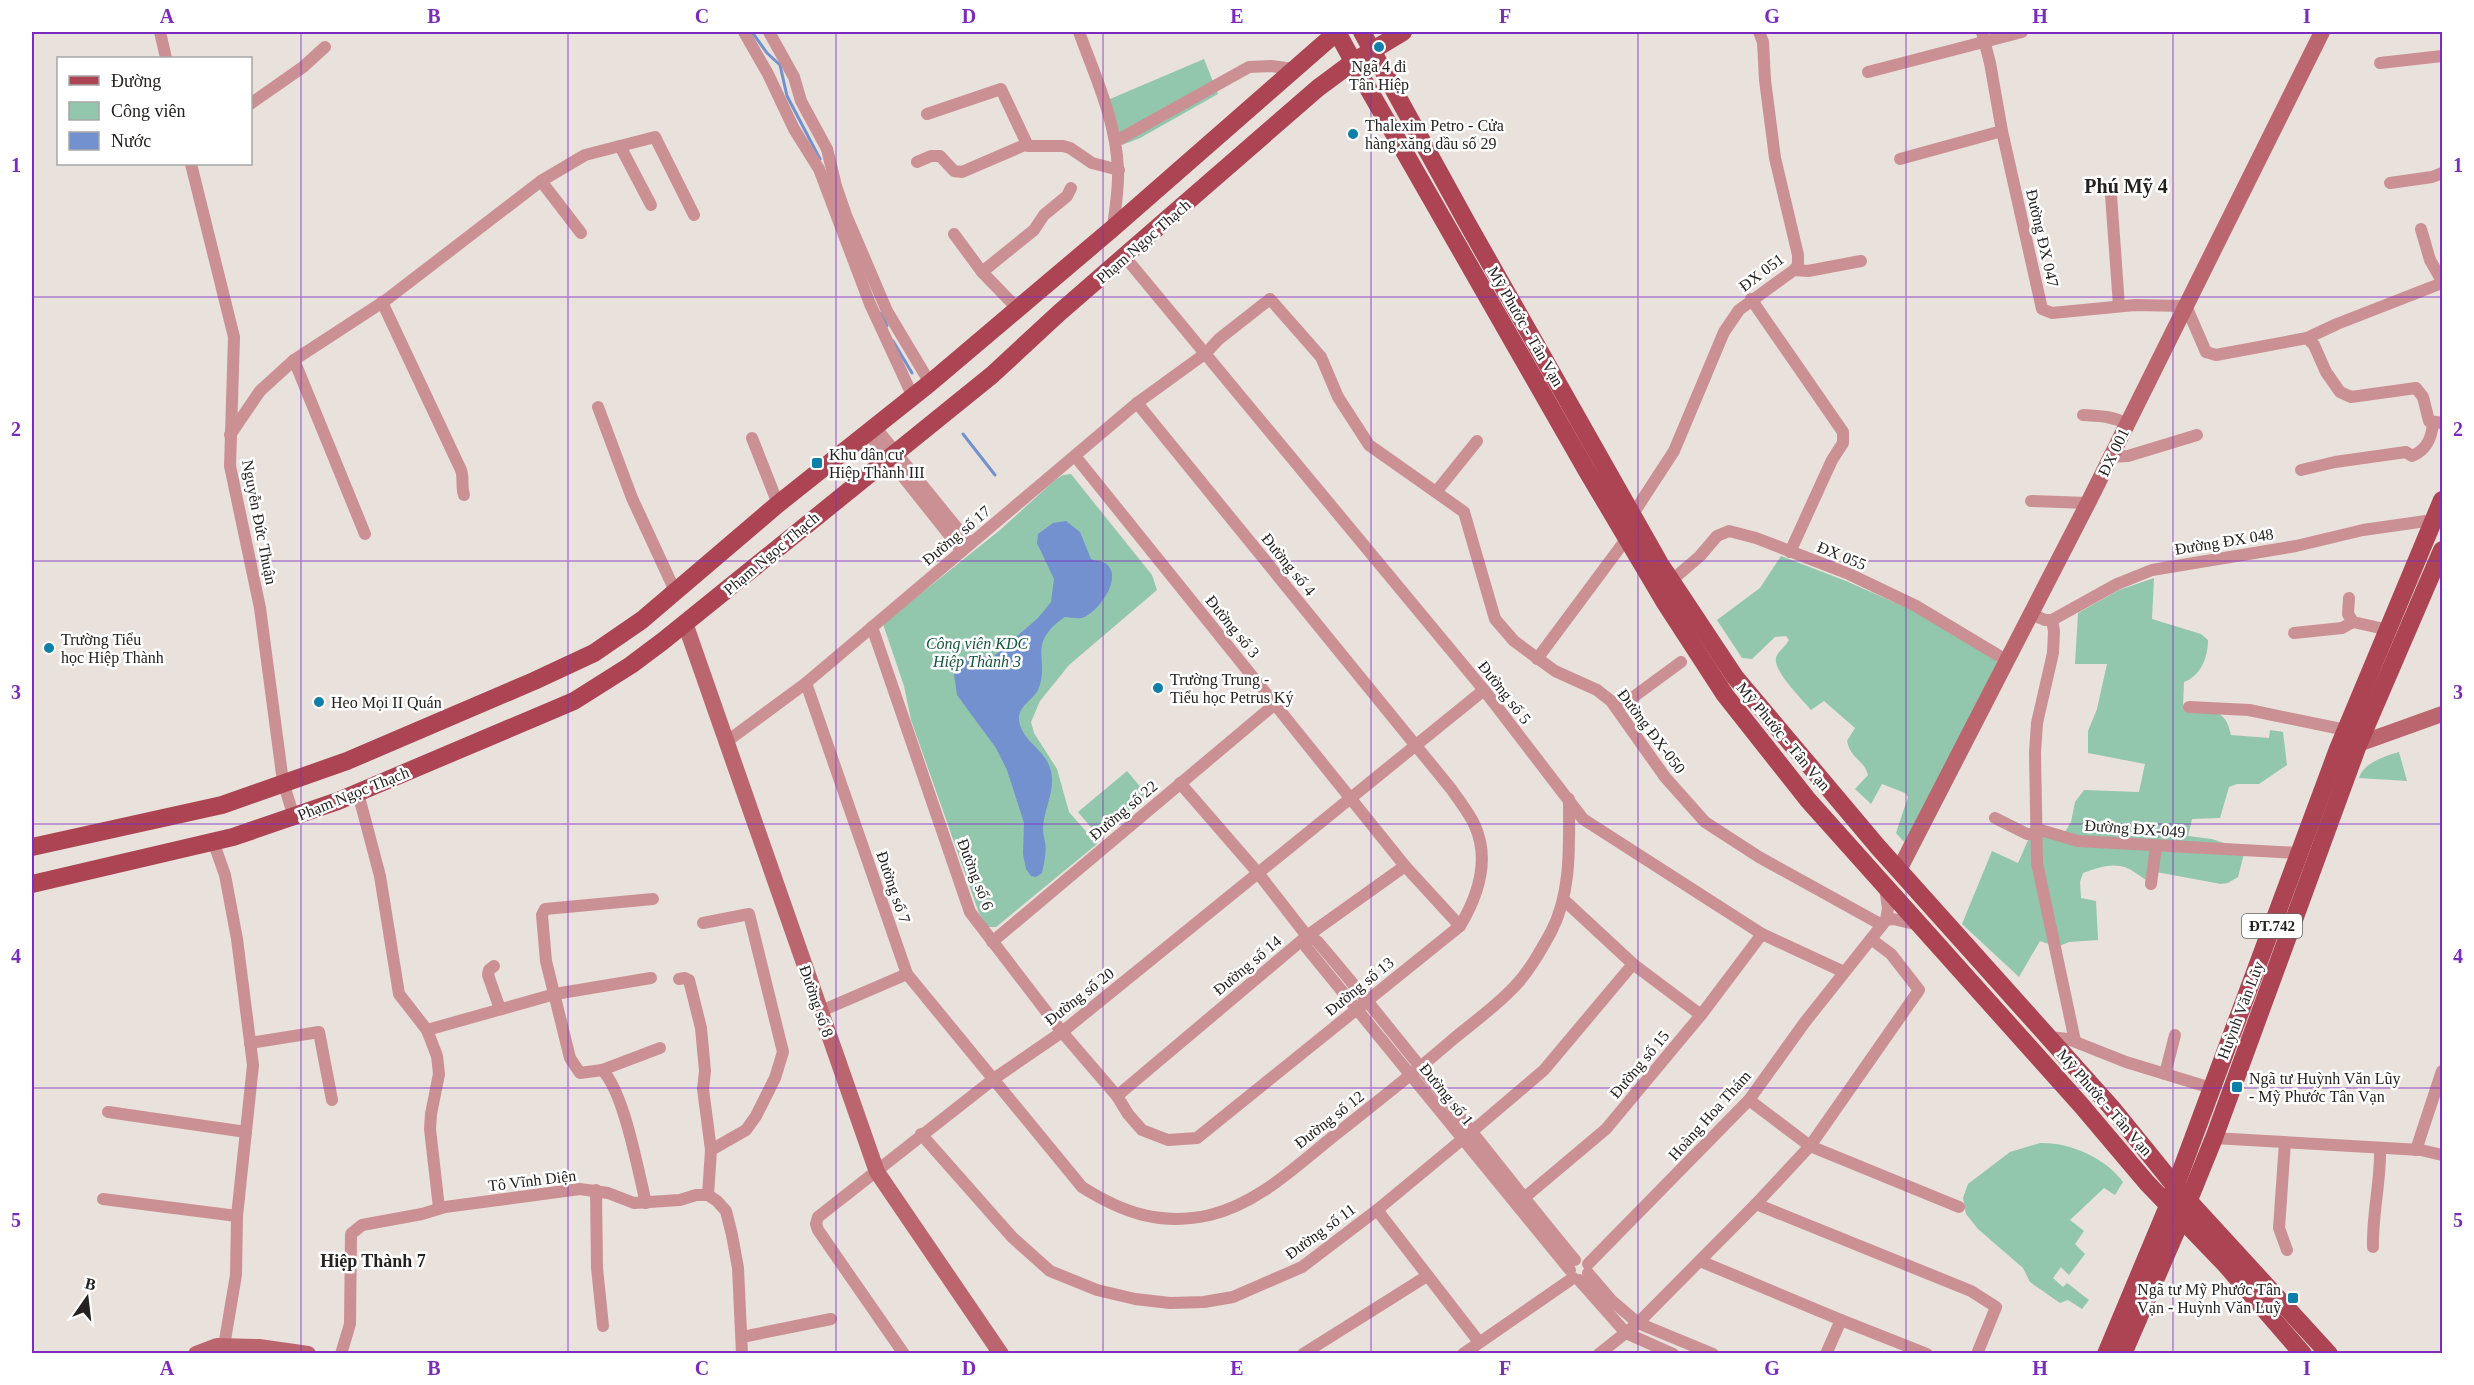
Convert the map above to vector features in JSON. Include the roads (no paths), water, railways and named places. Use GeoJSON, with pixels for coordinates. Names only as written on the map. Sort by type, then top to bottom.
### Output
{"type":"FeatureCollection","features":[{"type":"Feature","properties":{"kind":"main road","name":"Phạm Ngọc Thạch"},"geometry":{"type":"LineString","coordinates":[[32,848],[222,805],[347,761],[594,653],[676,593],[778,504],[930,383],[1113,228],[1337,32]]}},
{"type":"Feature","properties":{"kind":"main road","name":"Mỹ Phước - Tân Vạn"},"geometry":{"type":"LineString","coordinates":[[1337,32],[1627,538],[1664,601],[1725,695],[1808,800],[2081,1105],[2168,1206],[2224,1264],[2303,1353]]}},
{"type":"Feature","properties":{"kind":"main road","name":"Mỹ Phước - Tân Vạn"},"geometry":{"type":"LineString","coordinates":[[1362,32],[1374,50],[1466,222],[1671,581],[1735,677],[1899,870],[2111,1107],[2175,1186],[2329,1353]]}},
{"type":"Feature","properties":{"kind":"main road","name":"Phạm Ngọc Thạch"},"geometry":{"type":"LineString","coordinates":[[32,884],[213,841],[294,817],[358,793],[574,701],[631,665],[685,623],[992,375],[1318,88],[1353,62],[1403,32]]}},
{"type":"Feature","properties":{"kind":"main road","name":"Huỳnh Văn Lũy"},"geometry":{"type":"LineString","coordinates":[[2106,1353],[2168,1206],[2338,749],[2442,500]]}},
{"type":"Feature","properties":{"kind":"main road","name":"Huỳnh Văn Lũy"},"geometry":{"type":"LineString","coordinates":[[2123,1353],[2190,1200],[2214,1138],[2358,745],[2442,550]]}},
{"type":"Feature","properties":{"kind":"street"},"geometry":{"type":"LineString","coordinates":[[160,32],[166,57]]}},
{"type":"Feature","properties":{"kind":"street"},"geometry":{"type":"LineString","coordinates":[[744,32],[768,74],[794,129],[819,169],[870,304],[913,397]]}},
{"type":"Feature","properties":{"kind":"street"},"geometry":{"type":"LineString","coordinates":[[769,32],[794,77],[801,101],[827,149],[846,215],[887,311],[930,383]]}},
{"type":"Feature","properties":{"kind":"street"},"geometry":{"type":"LineString","coordinates":[[1079,32],[1111,119],[1116,141],[1119,170],[1113,228]]}},
{"type":"Feature","properties":{"kind":"street","name":"ĐX 051"},"geometry":{"type":"LineString","coordinates":[[1633,514],[1674,451],[1724,332],[1739,310],[1751,299],[1798,265],[1798,255],[1775,158],[1760,32]]}},
{"type":"Feature","properties":{"kind":"street"},"geometry":{"type":"LineString","coordinates":[[1868,72],[1983,36],[2022,32]]}},
{"type":"Feature","properties":{"kind":"street","name":"ĐX 001"},"geometry":{"type":"LineString","coordinates":[[1899,870],[2088,503],[2322,32]]}},
{"type":"Feature","properties":{"kind":"street","name":"Đường ĐX 047"},"geometry":{"type":"LineString","coordinates":[[1983,36],[2042,309],[2052,313],[2119,306],[2186,306]]}},
{"type":"Feature","properties":{"kind":"street"},"geometry":{"type":"LineString","coordinates":[[252,103],[303,67],[325,46]]}},
{"type":"Feature","properties":{"kind":"street"},"geometry":{"type":"LineString","coordinates":[[2380,63],[2442,56]]}},
{"type":"Feature","properties":{"kind":"street"},"geometry":{"type":"LineString","coordinates":[[1116,141],[1249,67],[1271,66],[1294,69]]}},
{"type":"Feature","properties":{"kind":"street"},"geometry":{"type":"LineString","coordinates":[[927,114],[1001,89],[1027,144]]}},
{"type":"Feature","properties":{"kind":"street"},"geometry":{"type":"LineString","coordinates":[[1900,159],[2002,131]]}},
{"type":"Feature","properties":{"kind":"street"},"geometry":{"type":"LineString","coordinates":[[230,436],[260,390],[294,360],[382,302],[541,181],[585,155],[655,137],[694,215]]}},
{"type":"Feature","properties":{"kind":"street"},"geometry":{"type":"LineString","coordinates":[[917,162],[931,156],[940,156],[954,171],[962,172],[1027,144],[1063,146],[1070,148],[1092,163],[1119,170]]}},
{"type":"Feature","properties":{"kind":"street"},"geometry":{"type":"LineString","coordinates":[[620,146],[651,205]]}},
{"type":"Feature","properties":{"kind":"street","name":"Nguyễn Đức Thuận"},"geometry":{"type":"LineString","coordinates":[[191,165],[234,337],[230,436],[232,476],[260,608],[284,782],[294,817]]}},
{"type":"Feature","properties":{"kind":"street"},"geometry":{"type":"LineString","coordinates":[[2390,183],[2432,177],[2442,173]]}},
{"type":"Feature","properties":{"kind":"street"},"geometry":{"type":"LineString","coordinates":[[541,181],[580,233]]}},
{"type":"Feature","properties":{"kind":"street"},"geometry":{"type":"LineString","coordinates":[[982,273],[1034,230],[1044,215],[1067,196],[1071,188]]}},
{"type":"Feature","properties":{"kind":"street"},"geometry":{"type":"LineString","coordinates":[[2111,195],[2119,306]]}},
{"type":"Feature","properties":{"kind":"street"},"geometry":{"type":"LineString","coordinates":[[2186,306],[2206,352],[2216,355],[2307,338],[2442,282],[2430,260],[2421,229]]}},
{"type":"Feature","properties":{"kind":"street"},"geometry":{"type":"LineString","coordinates":[[954,234],[982,273],[1017,308]]}},
{"type":"Feature","properties":{"kind":"street","name":"Đường số 5"},"geometry":{"type":"LineString","coordinates":[[1125,257],[1484,690],[1583,819],[1762,934],[1844,972]]}},
{"type":"Feature","properties":{"kind":"street"},"geometry":{"type":"LineString","coordinates":[[1794,270],[1808,271],[1861,261]]}},
{"type":"Feature","properties":{"kind":"street","name":"Đường số 17"},"geometry":{"type":"LineString","coordinates":[[726,742],[806,683],[1137,403],[1206,353],[1219,339],[1270,299]]}},
{"type":"Feature","properties":{"kind":"street","name":"Đường ĐX-050"},"geometry":{"type":"LineString","coordinates":[[1270,299],[1321,357],[1338,397],[1369,445],[1464,512],[1495,619],[1514,641],[1555,672],[1597,690],[1611,701],[1665,777],[1705,822],[1759,857],[1884,923]]}},
{"type":"Feature","properties":{"kind":"street"},"geometry":{"type":"LineString","coordinates":[[1751,299],[1843,432],[1843,443],[1832,460],[1790,552]]}},
{"type":"Feature","properties":{"kind":"street"},"geometry":{"type":"LineString","coordinates":[[382,302],[461,470],[464,495]]}},
{"type":"Feature","properties":{"kind":"street"},"geometry":{"type":"LineString","coordinates":[[2301,470],[2335,462],[2406,452],[2412,456],[2423,450],[2438,422],[2429,421],[2423,397],[2416,388],[2351,397],[2340,392],[2326,372],[2314,345],[2307,338]]}},
{"type":"Feature","properties":{"kind":"street"},"geometry":{"type":"LineString","coordinates":[[294,360],[365,534]]}},
{"type":"Feature","properties":{"kind":"street","name":"Đường số 4"},"geometry":{"type":"LineString","coordinates":[[1137,403],[1416,746]]}},
{"type":"Feature","properties":{"kind":"street"},"geometry":{"type":"LineString","coordinates":[[598,407],[632,498],[676,593]]}},
{"type":"Feature","properties":{"kind":"street"},"geometry":{"type":"LineString","coordinates":[[2083,415],[2104,416],[2127,424]]}},
{"type":"Feature","properties":{"kind":"street"},"geometry":{"type":"LineString","coordinates":[[872,431],[966,548]]}},
{"type":"Feature","properties":{"kind":"street"},"geometry":{"type":"LineString","coordinates":[[2111,456],[2128,456],[2197,435]]}},
{"type":"Feature","properties":{"kind":"street"},"geometry":{"type":"LineString","coordinates":[[752,438],[778,504]]}},
{"type":"Feature","properties":{"kind":"street"},"geometry":{"type":"LineString","coordinates":[[1436,492],[1478,441]]}},
{"type":"Feature","properties":{"kind":"street","name":"Đường số 3"},"geometry":{"type":"LineString","coordinates":[[1076,456],[1405,866],[1460,926]]}},
{"type":"Feature","properties":{"kind":"street"},"geometry":{"type":"LineString","coordinates":[[2031,501],[2088,503]]}},
{"type":"Feature","properties":{"kind":"street","name":"Đường ĐX 048"},"geometry":{"type":"LineString","coordinates":[[2052,620],[2117,584],[2152,570],[2296,546],[2363,530],[2433,520]]}},
{"type":"Feature","properties":{"kind":"street","name":"ĐX 055"},"geometry":{"type":"LineString","coordinates":[[1671,581],[1701,556],[1717,536],[1729,531],[1756,538],[1849,574],[1916,606],[2006,660]]}},
{"type":"Feature","properties":{"kind":"street"},"geometry":{"type":"LineString","coordinates":[[1537,659],[1627,538]]}},
{"type":"Feature","properties":{"kind":"street"},"geometry":{"type":"LineString","coordinates":[[2349,598],[2348,614],[2353,622]]}},
{"type":"Feature","properties":{"kind":"street"},"geometry":{"type":"LineString","coordinates":[[2031,614],[2045,620],[2052,620],[2054,631],[2053,653],[2036,734],[2038,869],[2075,1041]]}},
{"type":"Feature","properties":{"kind":"street"},"geometry":{"type":"LineString","coordinates":[[2294,633],[2342,628],[2353,622],[2389,630]]}},
{"type":"Feature","properties":{"kind":"street","name":"Đường số 8"},"geometry":{"type":"LineString","coordinates":[[685,623],[877,1172],[1001,1353]]}},
{"type":"Feature","properties":{"kind":"street","name":"Đường số 6"},"geometry":{"type":"LineString","coordinates":[[872,627],[970,912],[1062,1032],[1117,1096]]}},
{"type":"Feature","properties":{"kind":"street"},"geometry":{"type":"LineString","coordinates":[[1617,709],[1681,662]]}},
{"type":"Feature","properties":{"kind":"street","name":"Đường số 7"},"geometry":{"type":"LineString","coordinates":[[806,683],[907,974],[995,1078]]}},
{"type":"Feature","properties":{"kind":"street","name":"Đường số 20"},"geometry":{"type":"LineString","coordinates":[[904,1353],[816,1224],[818,1217],[877,1172],[921,1134],[995,1078],[1062,1032],[1484,690]]}},
{"type":"Feature","properties":{"kind":"street","name":"Đường số 22"},"geometry":{"type":"LineString","coordinates":[[992,942],[1275,704]]}},
{"type":"Feature","properties":{"kind":"street"},"geometry":{"type":"LineString","coordinates":[[2189,707],[2249,710],[2346,730]]}},
{"type":"Feature","properties":{"kind":"street"},"geometry":{"type":"LineString","coordinates":[[2338,749],[2358,745],[2442,714]]}},
{"type":"Feature","properties":{"kind":"street","name":"Đường số 13"},"geometry":{"type":"LineString","coordinates":[[1117,1096],[1128,1114],[1142,1130],[1168,1140],[1197,1138],[1460,926],[1472,905],[1482,871],[1481,847],[1475,826],[1452,790],[1416,746]]}},
{"type":"Feature","properties":{"kind":"street","name":"Đường số 1"},"geometry":{"type":"LineString","coordinates":[[1180,783],[1258,873],[1306,936],[1317,941],[1415,1072],[1579,1271]]}},
{"type":"Feature","properties":{"kind":"street"},"geometry":{"type":"LineString","coordinates":[[358,793],[380,876],[399,994],[427,1030],[437,1056],[439,1074],[430,1129],[439,1208]]}},
{"type":"Feature","properties":{"kind":"street","name":"Đường số 12"},"geometry":{"type":"LineString","coordinates":[[995,1078],[1082,1187],[1109,1204],[1138,1215],[1175,1220],[1209,1215],[1242,1205],[1271,1186],[1415,1072],[1516,985],[1552,930],[1564,900],[1569,858],[1569,799]]}},
{"type":"Feature","properties":{"kind":"street","name":"Đường ĐX-049"},"geometry":{"type":"LineString","coordinates":[[1995,819],[2027,834],[2033,834],[2037,829],[2078,841],[2299,853]]}},
{"type":"Feature","properties":{"kind":"street"},"geometry":{"type":"LineString","coordinates":[[213,841],[225,875],[237,939],[253,1065],[237,1216],[236,1275],[224,1346]]}},
{"type":"Feature","properties":{"kind":"street"},"geometry":{"type":"LineString","coordinates":[[2151,884],[2156,847]]}},
{"type":"Feature","properties":{"kind":"street","name":"Đường số 14"},"geometry":{"type":"LineString","coordinates":[[1117,1096],[1306,936],[1405,866]]}},
{"type":"Feature","properties":{"kind":"street"},"geometry":{"type":"LineString","coordinates":[[1884,923],[1888,908],[1885,886]]}},
{"type":"Feature","properties":{"kind":"street"},"geometry":{"type":"LineString","coordinates":[[653,899],[543,910],[546,961],[570,1058],[580,1072],[602,1070],[660,1048]]}},
{"type":"Feature","properties":{"kind":"street"},"geometry":{"type":"LineString","coordinates":[[1564,900],[1633,964],[1701,1015]]}},
{"type":"Feature","properties":{"kind":"street"},"geometry":{"type":"LineString","coordinates":[[703,923],[749,914],[783,1052],[775,1078],[746,1130],[711,1150]]}},
{"type":"Feature","properties":{"kind":"street"},"geometry":{"type":"LineString","coordinates":[[1884,923],[1893,919],[1919,925]]}},
{"type":"Feature","properties":{"kind":"street","name":"Hoàng Hoa Thám"},"geometry":{"type":"LineString","coordinates":[[1463,1353],[1579,1271],[1749,1100],[1805,1022],[1884,923]]}},
{"type":"Feature","properties":{"kind":"street","name":"Đường số 15"},"geometry":{"type":"LineString","coordinates":[[1524,1198],[1606,1129],[1701,1015],[1762,934]]}},
{"type":"Feature","properties":{"kind":"street"},"geometry":{"type":"LineString","coordinates":[[1599,1353],[1638,1323],[1810,1146],[1919,990],[1891,954],[1871,939]]}},
{"type":"Feature","properties":{"kind":"street","name":"Đường số 11"},"geometry":{"type":"LineString","coordinates":[[921,1134],[1012,1238],[1050,1270],[1097,1290],[1135,1299],[1170,1303],[1204,1302],[1233,1297],[1302,1267],[1377,1210],[1466,1136],[1544,1070],[1633,964]]}},
{"type":"Feature","properties":{"kind":"street"},"geometry":{"type":"LineString","coordinates":[[494,966],[489,970],[488,975],[500,1009]]}},
{"type":"Feature","properties":{"kind":"street"},"geometry":{"type":"LineString","coordinates":[[821,1011],[907,974]]}},
{"type":"Feature","properties":{"kind":"street"},"geometry":{"type":"LineString","coordinates":[[427,1030],[555,994],[651,978]]}},
{"type":"Feature","properties":{"kind":"street"},"geometry":{"type":"LineString","coordinates":[[679,979],[689,980],[701,1028],[705,1071],[703,1089],[711,1150],[708,1195],[726,1211],[732,1235],[738,1268],[742,1353]]}},
{"type":"Feature","properties":{"kind":"street"},"geometry":{"type":"LineString","coordinates":[[250,1043],[319,1032],[332,1100]]}},
{"type":"Feature","properties":{"kind":"street"},"geometry":{"type":"LineString","coordinates":[[2165,1074],[2175,1035]]}},
{"type":"Feature","properties":{"kind":"street"},"geometry":{"type":"LineString","coordinates":[[2049,1038],[2075,1041],[2126,1062],[2211,1088]]}},
{"type":"Feature","properties":{"kind":"street"},"geometry":{"type":"LineString","coordinates":[[602,1070],[609,1077],[621,1108],[646,1203]]}},
{"type":"Feature","properties":{"kind":"street"},"geometry":{"type":"LineString","coordinates":[[2416,1150],[2442,1071]]}},
{"type":"Feature","properties":{"kind":"street"},"geometry":{"type":"LineString","coordinates":[[1749,1100],[1810,1146],[1959,1207]]}},
{"type":"Feature","properties":{"kind":"street"},"geometry":{"type":"LineString","coordinates":[[108,1112],[246,1132]]}},
{"type":"Feature","properties":{"kind":"street","name":"Đường số 1"},"geometry":{"type":"LineString","coordinates":[[1466,1136],[1524,1198],[1579,1271]]}},
{"type":"Feature","properties":{"kind":"street"},"geometry":{"type":"LineString","coordinates":[[2214,1138],[2416,1150],[2442,1155]]}},
{"type":"Feature","properties":{"kind":"street"},"geometry":{"type":"LineString","coordinates":[[2285,1142],[2279,1228],[2287,1250]]}},
{"type":"Feature","properties":{"kind":"street"},"geometry":{"type":"LineString","coordinates":[[2373,1247],[2380,1172],[2379,1148]]}},
{"type":"Feature","properties":{"kind":"street","name":"Tô Vĩnh Diện"},"geometry":{"type":"LineString","coordinates":[[341,1353],[350,1324],[351,1234],[362,1225],[422,1214],[439,1208],[580,1189],[596,1190],[628,1201],[646,1203],[708,1195]]}},
{"type":"Feature","properties":{"kind":"street"},"geometry":{"type":"LineString","coordinates":[[596,1190],[597,1268],[603,1326]]}},
{"type":"Feature","properties":{"kind":"street"},"geometry":{"type":"LineString","coordinates":[[103,1199],[237,1216]]}},
{"type":"Feature","properties":{"kind":"street"},"geometry":{"type":"LineString","coordinates":[[1756,1204],[1971,1292],[1996,1307],[1977,1353]]}},
{"type":"Feature","properties":{"kind":"street"},"geometry":{"type":"LineString","coordinates":[[1377,1210],[1479,1342]]}},
{"type":"Feature","properties":{"kind":"street"},"geometry":{"type":"LineString","coordinates":[[1700,1261],[1927,1353]]}},
{"type":"Feature","properties":{"kind":"street"},"geometry":{"type":"LineString","coordinates":[[1579,1271],[1638,1323],[1683,1348],[1713,1353]]}},
{"type":"Feature","properties":{"kind":"street"},"geometry":{"type":"LineString","coordinates":[[1579,1271],[1626,1334],[1673,1353]]}},
{"type":"Feature","properties":{"kind":"street"},"geometry":{"type":"LineString","coordinates":[[1303,1353],[1427,1276]]}},
{"type":"Feature","properties":{"kind":"street"},"geometry":{"type":"LineString","coordinates":[[742,1337],[831,1318]]}},
{"type":"Feature","properties":{"kind":"street"},"geometry":{"type":"LineString","coordinates":[[1826,1353],[1841,1320]]}},
{"type":"Feature","properties":{"kind":"street"},"geometry":{"type":"LineString","coordinates":[[196,1353],[217,1346],[259,1347],[308,1353]]}},
{"type":"Feature","properties":{"kind":"water"},"geometry":{"type":"Polygon","coordinates":[[[1066,521],[1080,532],[1091,559],[1105,563],[1112,576],[1107,593],[1090,614],[1082,618],[1065,617],[1046,636],[1042,644],[1042,670],[1038,690],[1019,715],[1023,732],[1044,756],[1052,778],[1043,828],[1045,858],[1042,873],[1036,877],[1031,876],[1026,869],[1023,854],[1024,823],[1007,770],[996,748],[957,695],[954,674],[962,660],[968,657],[994,656],[1038,618],[1051,602],[1054,579],[1037,543],[1038,534],[1053,523],[1066,521]]]}},
{"type":"Feature","properties":{"kind":"waterway"},"geometry":{"type":"LineString","coordinates":[[752,32],[767,53],[780,65],[787,96],[820,159]]}},
{"type":"Feature","properties":{"kind":"waterway"},"geometry":{"type":"LineString","coordinates":[[881,313],[887,326]]}},
{"type":"Feature","properties":{"kind":"waterway"},"geometry":{"type":"LineString","coordinates":[[893,341],[912,373]]}},
{"type":"Feature","properties":{"kind":"waterway"},"geometry":{"type":"LineString","coordinates":[[963,434],[995,475]]}},
{"type":"Feature","properties":{"kind":"place","name":"Ngã 4 đi Tân Hiệp"},"geometry":{"type":"Point","coordinates":[1379,47]}},
{"type":"Feature","properties":{"kind":"place","name":"Thalexim Petro - Cửa hàng xăng dầu số 29"},"geometry":{"type":"Point","coordinates":[1353,134]}},
{"type":"Feature","properties":{"kind":"place","name":"Khu dân cư Hiệp Thành III"},"geometry":{"type":"Point","coordinates":[817,463]}},
{"type":"Feature","properties":{"kind":"place","name":"Trường Tiểu học Hiệp Thành"},"geometry":{"type":"Point","coordinates":[49,648]}},
{"type":"Feature","properties":{"kind":"place","name":"Trường Trung - Tiểu học Petrus Ký"},"geometry":{"type":"Point","coordinates":[1158,688]}},
{"type":"Feature","properties":{"kind":"place","name":"Heo Mọi II Quán"},"geometry":{"type":"Point","coordinates":[319,702]}},
{"type":"Feature","properties":{"kind":"place","name":"Ngã tư Huỳnh Văn Lũy - Mỹ Phước Tân Vạn"},"geometry":{"type":"Point","coordinates":[2237,1087]}},
{"type":"Feature","properties":{"kind":"place","name":"Ngã tư Mỹ Phước Tân Vạn - Huỳnh Văn Luỹ"},"geometry":{"type":"Point","coordinates":[2293,1298]}},
{"type":"Feature","properties":{"kind":"district","name":"Phú Mỹ 4"},"geometry":{"type":"Point","coordinates":[2126,186]}},
{"type":"Feature","properties":{"kind":"district","name":"Hiệp Thành 7"},"geometry":{"type":"Point","coordinates":[373,1261]}},
{"type":"Feature","properties":{"kind":"park label","name":"Công viên KDC Hiệp Thành 3"},"geometry":{"type":"Point","coordinates":[977,652]}}]}
